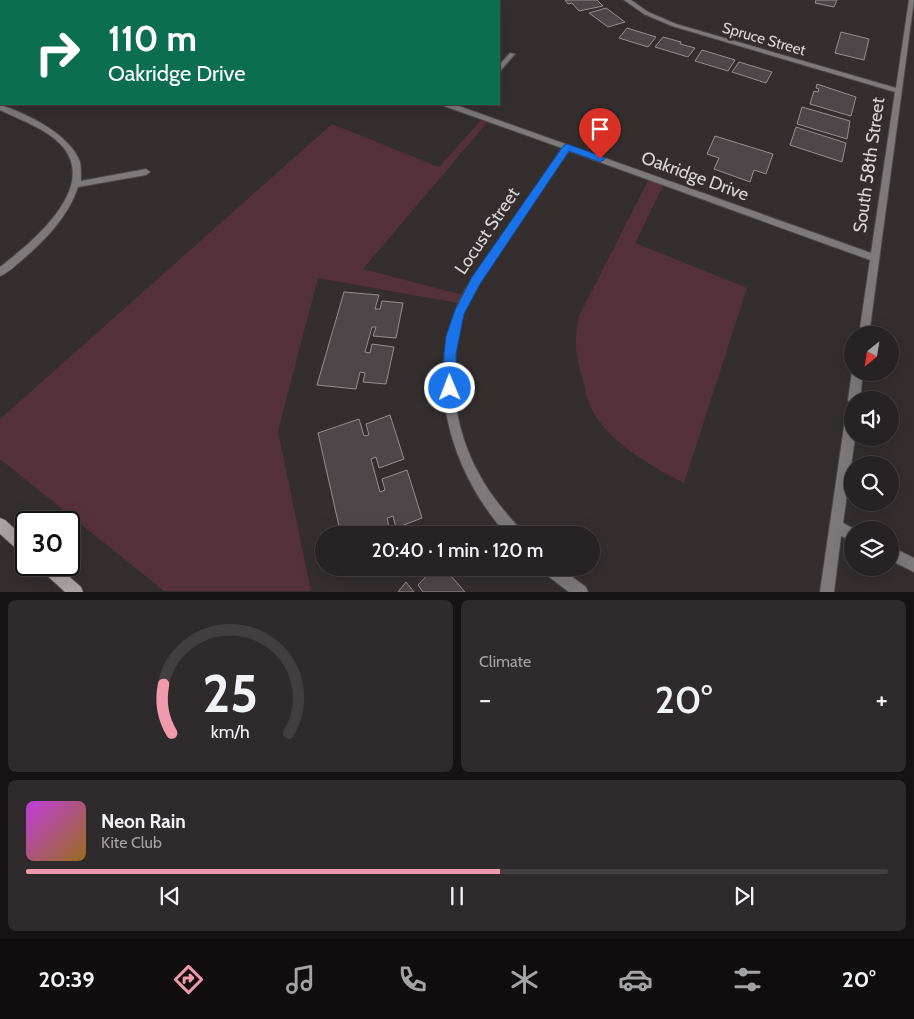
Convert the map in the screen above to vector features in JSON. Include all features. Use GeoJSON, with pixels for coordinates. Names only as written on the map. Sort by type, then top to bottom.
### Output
{"type":"FeatureCollection","features":[{"type":"Feature","properties":{"kind":"main road"},"geometry":{"type":"LineString","coordinates":[[0,525],[15,538]]}},
{"type":"Feature","properties":{"kind":"main road"},"geometry":{"type":"LineString","coordinates":[[58,576],[76,592]]}},
{"type":"Feature","properties":{"kind":"street","name":"Spruce Street"},"geometry":{"type":"LineString","coordinates":[[628,0],[646,13],[674,25],[899,91]]}},
{"type":"Feature","properties":{"kind":"street","name":"South 58th Street"},"geometry":{"type":"LineString","coordinates":[[865,326],[912,0]]}},
{"type":"Feature","properties":{"kind":"street"},"geometry":{"type":"LineString","coordinates":[[500,68],[512,54]]}},
{"type":"Feature","properties":{"kind":"street","name":"Oakridge Drive"},"geometry":{"type":"LineString","coordinates":[[464,106],[567,147],[875,258]]}},
{"type":"Feature","properties":{"kind":"street"},"geometry":{"type":"LineString","coordinates":[[0,107],[54,135],[67,146],[73,156],[76,169],[70,198],[61,215],[43,237],[0,272]]}},
{"type":"Feature","properties":{"kind":"street","name":"Locust Street"},"geometry":{"type":"LineString","coordinates":[[509,526],[475,480],[464,457],[451,399],[450,354],[456,322],[469,291],[567,147]]}},
{"type":"Feature","properties":{"kind":"street"},"geometry":{"type":"LineString","coordinates":[[74,185],[146,172]]}},
{"type":"Feature","properties":{"kind":"street"},"geometry":{"type":"LineString","coordinates":[[827,592],[847,446]]}},
{"type":"Feature","properties":{"kind":"street"},"geometry":{"type":"LineString","coordinates":[[836,526],[844,530]]}},
{"type":"Feature","properties":{"kind":"street"},"geometry":{"type":"LineString","coordinates":[[899,558],[914,566]]}},
{"type":"Feature","properties":{"kind":"street"},"geometry":{"type":"LineString","coordinates":[[560,576],[581,592]]}},
{"type":"Feature","properties":{"kind":"shaded area"},"geometry":{"type":"Polygon","coordinates":[[[484,117],[490,119],[363,269],[467,296],[463,304],[318,278],[278,431],[311,591],[164,591],[80,523],[80,511],[65,511],[0,459],[0,419],[332,124],[439,167],[484,117]]]}},
{"type":"Feature","properties":{"kind":"shaded area"},"geometry":{"type":"Polygon","coordinates":[[[650,177],[665,182],[635,243],[747,288],[684,483],[644,461],[618,442],[607,431],[597,419],[590,406],[577,356],[576,333],[579,316],[650,177]]]}},
{"type":"Feature","properties":{"kind":"building"},"geometry":{"type":"Polygon","coordinates":[[[565,0],[597,0],[603,6],[579,11],[572,3],[568,4],[565,0]]]}},
{"type":"Feature","properties":{"kind":"building"},"geometry":{"type":"Polygon","coordinates":[[[816,0],[837,0],[834,7],[815,3],[816,0]]]}},
{"type":"Feature","properties":{"kind":"building"},"geometry":{"type":"Polygon","coordinates":[[[606,8],[625,22],[608,27],[589,13],[606,8]]]}},
{"type":"Feature","properties":{"kind":"building"},"geometry":{"type":"Polygon","coordinates":[[[627,28],[656,37],[648,47],[619,38],[627,28]]]}},
{"type":"Feature","properties":{"kind":"building"},"geometry":{"type":"Polygon","coordinates":[[[841,32],[869,39],[864,60],[835,53],[841,32]]]}},
{"type":"Feature","properties":{"kind":"building"},"geometry":{"type":"Polygon","coordinates":[[[663,37],[695,48],[688,57],[655,47],[663,37]]]}},
{"type":"Feature","properties":{"kind":"building"},"geometry":{"type":"Polygon","coordinates":[[[702,50],[735,60],[728,71],[695,61],[702,50]]]}},
{"type":"Feature","properties":{"kind":"building"},"geometry":{"type":"Polygon","coordinates":[[[739,62],[772,72],[766,83],[732,72],[739,62]]]}},
{"type":"Feature","properties":{"kind":"building"},"geometry":{"type":"Polygon","coordinates":[[[817,84],[856,97],[851,116],[810,104],[814,91],[818,92],[817,84]]]}},
{"type":"Feature","properties":{"kind":"building"},"geometry":{"type":"Polygon","coordinates":[[[802,107],[850,121],[847,139],[797,124],[802,107]]]}},
{"type":"Feature","properties":{"kind":"building"},"geometry":{"type":"Polygon","coordinates":[[[796,127],[846,143],[842,162],[790,145],[796,127]]]}},
{"type":"Feature","properties":{"kind":"building"},"geometry":{"type":"Polygon","coordinates":[[[715,136],[773,154],[766,174],[754,170],[750,182],[714,169],[719,158],[707,154],[715,136]]]}},
{"type":"Feature","properties":{"kind":"building"},"geometry":{"type":"Polygon","coordinates":[[[344,292],[379,295],[375,309],[380,309],[382,301],[403,303],[396,338],[373,336],[376,327],[372,327],[365,352],[370,353],[372,344],[394,347],[386,384],[363,382],[365,373],[360,372],[356,389],[317,385],[344,292]]]}},
{"type":"Feature","properties":{"kind":"building"},"geometry":{"type":"Polygon","coordinates":[[[390,415],[404,459],[379,468],[376,457],[371,459],[380,492],[385,490],[382,479],[407,470],[422,518],[401,526],[396,526],[393,516],[387,518],[389,526],[339,526],[318,433],[359,419],[364,436],[369,435],[366,424],[390,415]]]}},
{"type":"Feature","properties":{"kind":"building"},"geometry":{"type":"Polygon","coordinates":[[[426,576],[451,576],[465,592],[423,592],[418,585],[426,576]]]}},
{"type":"Feature","properties":{"kind":"building"},"geometry":{"type":"Polygon","coordinates":[[[406,582],[414,592],[398,592],[406,582]]]}},
{"type":"Feature","properties":{"kind":"route"},"geometry":{"type":"LineString","coordinates":[[450,388],[452,336],[459,313],[476,280],[567,147],[600,159]]}}]}
